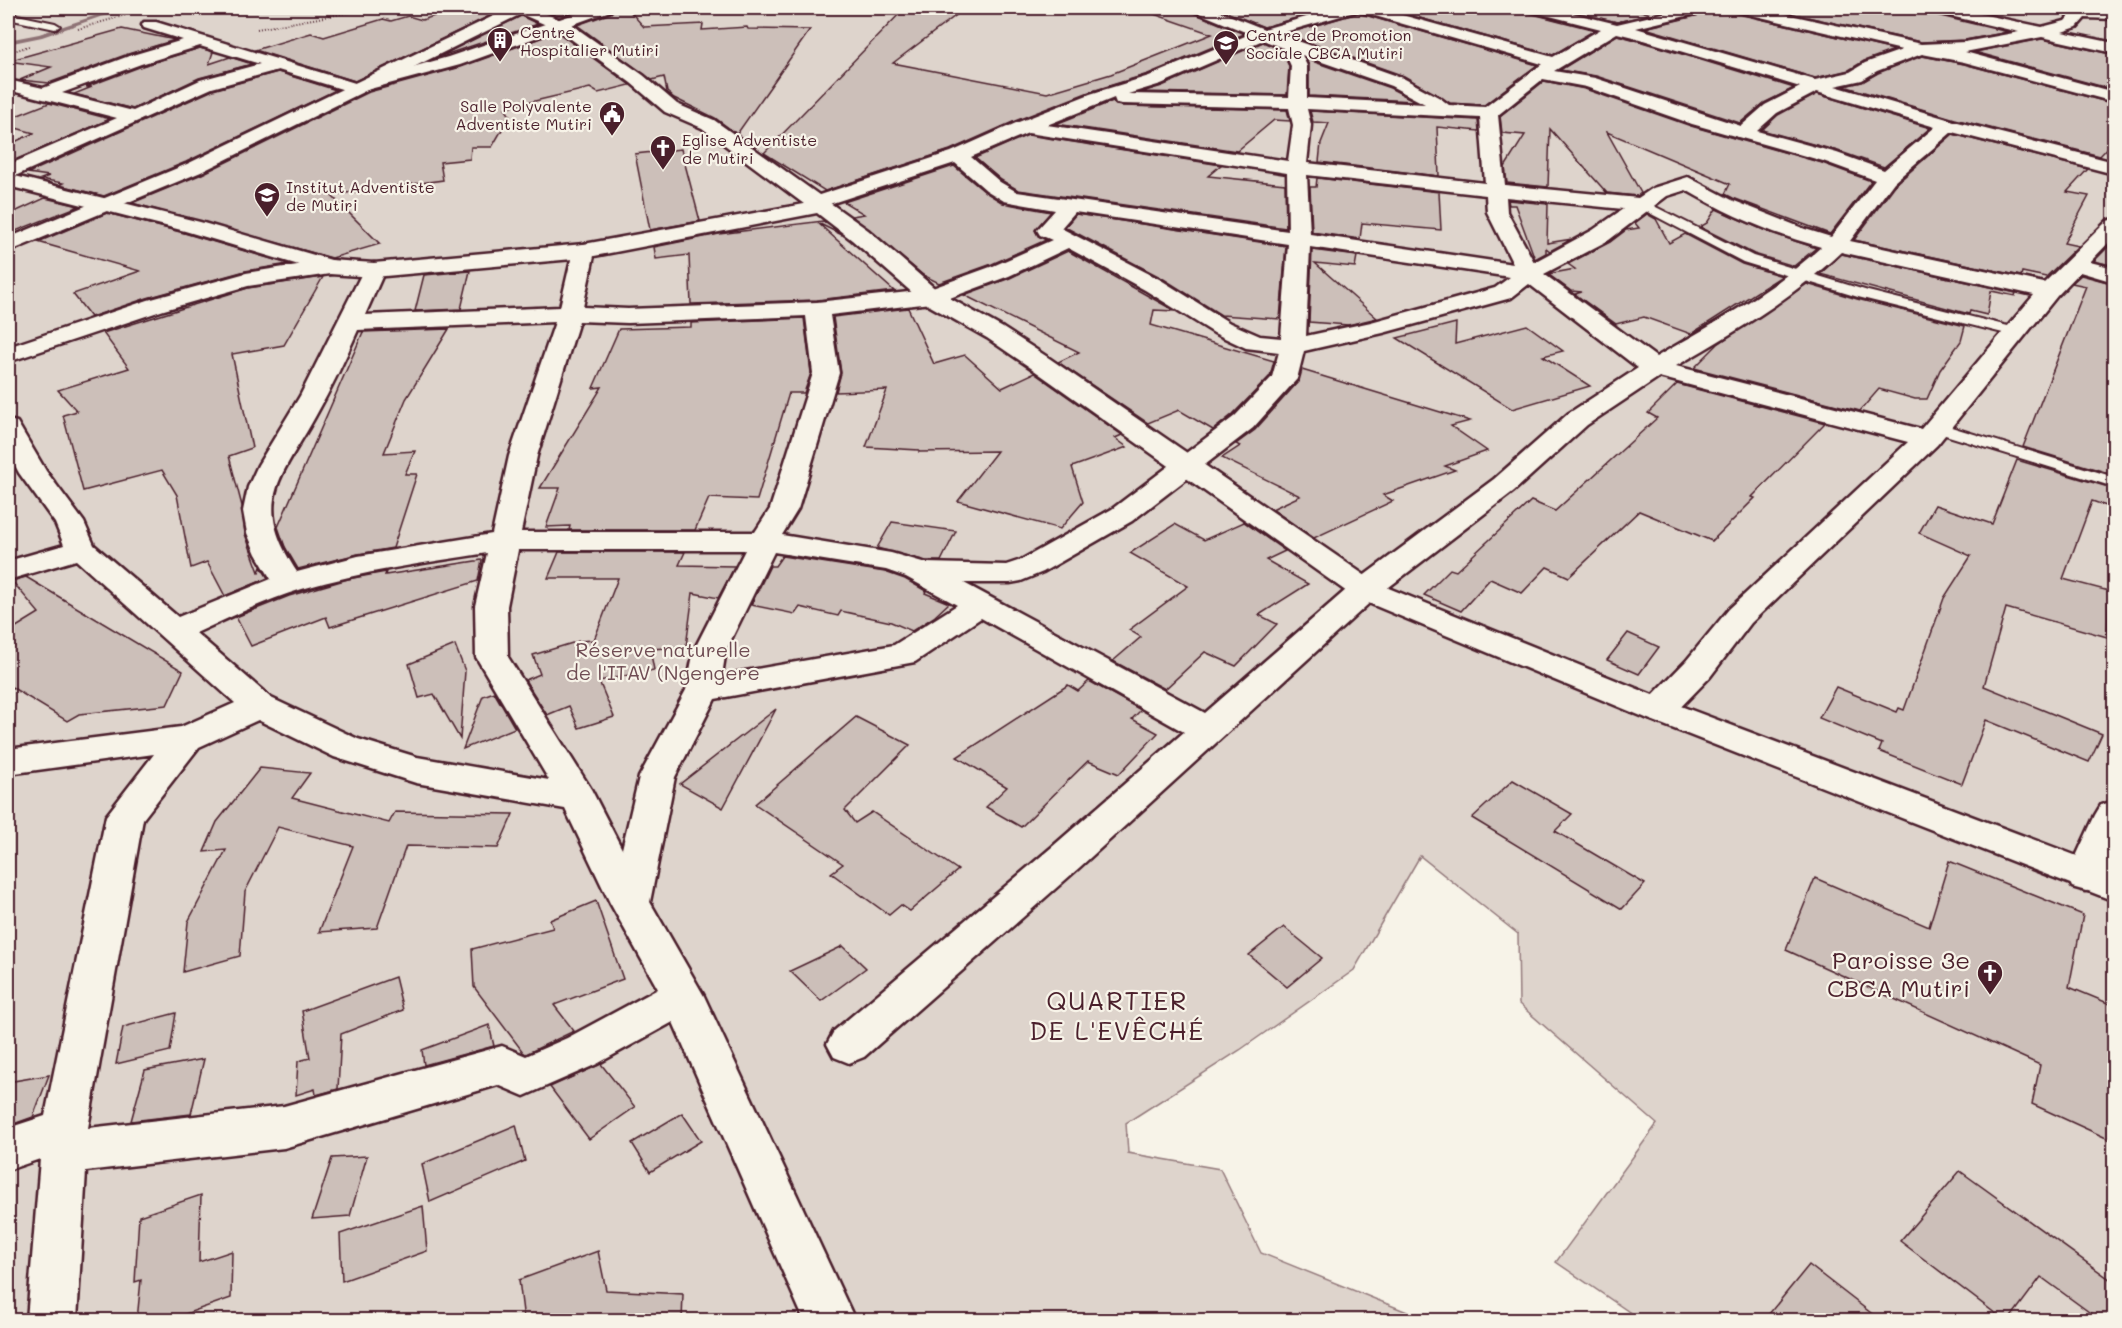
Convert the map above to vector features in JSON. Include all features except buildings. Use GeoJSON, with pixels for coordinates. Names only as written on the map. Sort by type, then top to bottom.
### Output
{"type":"FeatureCollection","features":[{"type":"Feature","properties":{"kind":"street"},"geometry":{"type":"LineString","coordinates":[[8,245],[194,168],[521,8],[557,24],[582,39],[671,108],[708,124],[860,235],[931,297],[994,333],[1187,464],[1365,590],[1658,710],[2101,881],[2115,815]]}},
{"type":"Feature","properties":{"kind":"street"},"geometry":{"type":"LineString","coordinates":[[150,25],[355,88],[454,61],[605,8]]}},
{"type":"Feature","properties":{"kind":"street"},"geometry":{"type":"LineString","coordinates":[[1199,8],[1266,33],[1290,45],[1396,82],[1434,102],[1443,110]]}},
{"type":"Feature","properties":{"kind":"street"},"geometry":{"type":"LineString","coordinates":[[8,355],[156,305],[246,280],[330,267],[374,270],[584,251],[741,223],[816,205],[958,156],[1023,127],[1096,98],[1155,80],[1266,33],[1353,8]]}},
{"type":"Feature","properties":{"kind":"street"},"geometry":{"type":"LineString","coordinates":[[1362,8],[1698,120],[1830,157],[1887,178]]}},
{"type":"Feature","properties":{"kind":"street"},"geometry":{"type":"LineString","coordinates":[[1534,8],[1817,85],[1948,125],[2115,168]]}},
{"type":"Feature","properties":{"kind":"street"},"geometry":{"type":"LineString","coordinates":[[1096,98],[1297,103],[1489,113],[1546,68],[1614,29],[1702,8]]}},
{"type":"Feature","properties":{"kind":"street"},"geometry":{"type":"LineString","coordinates":[[1740,8],[1920,49],[1966,57],[2115,97]]}},
{"type":"Feature","properties":{"kind":"street"},"geometry":{"type":"LineString","coordinates":[[1935,8],[2048,31],[2115,48]]}},
{"type":"Feature","properties":{"kind":"street"},"geometry":{"type":"LineString","coordinates":[[1744,133],[1771,109],[1817,85],[1856,76],[1871,67],[1920,49],[1965,47],[2048,31],[2071,24],[2078,10],[2115,15]]}},
{"type":"Feature","properties":{"kind":"street"},"geometry":{"type":"LineString","coordinates":[[16,105],[144,57],[198,40]]}},
{"type":"Feature","properties":{"kind":"street"},"geometry":{"type":"LineString","coordinates":[[917,570],[980,575],[1010,574],[1032,566],[1082,540],[1122,515],[1244,422],[1284,379],[1293,346],[1299,240],[1297,166],[1302,125],[1297,103],[1299,66],[1290,45]]}},
{"type":"Feature","properties":{"kind":"street"},"geometry":{"type":"LineString","coordinates":[[8,172],[206,84],[276,65]]}},
{"type":"Feature","properties":{"kind":"street"},"geometry":{"type":"LineString","coordinates":[[8,85],[135,117]]}},
{"type":"Feature","properties":{"kind":"street"},"geometry":{"type":"LineString","coordinates":[[1489,113],[1497,212],[1529,273],[1655,368],[1931,433]]}},
{"type":"Feature","properties":{"kind":"street"},"geometry":{"type":"LineString","coordinates":[[849,1044],[1066,857],[1365,590],[1504,485],[1578,419],[1655,368],[1750,313],[1803,275],[1836,245],[1887,178],[1948,125]]}},
{"type":"Feature","properties":{"kind":"street"},"geometry":{"type":"LineString","coordinates":[[1023,127],[1241,161],[1297,166],[1413,182],[1644,205]]}},
{"type":"Feature","properties":{"kind":"street"},"geometry":{"type":"LineString","coordinates":[[958,156],[993,186],[1011,197],[1529,273]]}},
{"type":"Feature","properties":{"kind":"street"},"geometry":{"type":"LineString","coordinates":[[8,180],[43,191],[106,204],[242,239],[330,267]]}},
{"type":"Feature","properties":{"kind":"street"},"geometry":{"type":"LineString","coordinates":[[1070,205],[1048,230],[1153,285],[1222,328],[1255,343],[1293,346],[1365,330],[1503,293],[1529,273],[1601,235],[1660,192],[1688,183],[1725,204],[1797,234],[1836,245],[2049,291]]}},
{"type":"Feature","properties":{"kind":"street"},"geometry":{"type":"LineString","coordinates":[[1658,710],[1698,669],[1740,616],[1931,433],[2049,291],[2115,225]]}},
{"type":"Feature","properties":{"kind":"street"},"geometry":{"type":"LineString","coordinates":[[350,323],[570,314],[628,316],[817,309],[931,297],[1001,271],[1070,240]]}},
{"type":"Feature","properties":{"kind":"street"},"geometry":{"type":"LineString","coordinates":[[584,251],[570,314],[553,358],[523,456],[503,541],[491,606],[492,657],[578,798],[630,903],[683,996],[830,1320]]}},
{"type":"Feature","properties":{"kind":"street"},"geometry":{"type":"LineString","coordinates":[[2074,264],[2115,275]]}},
{"type":"Feature","properties":{"kind":"street"},"geometry":{"type":"LineString","coordinates":[[289,583],[265,544],[258,519],[259,499],[271,465],[303,416],[374,270]]}},
{"type":"Feature","properties":{"kind":"street"},"geometry":{"type":"LineString","coordinates":[[630,903],[657,777],[703,690],[710,650],[764,541],[784,509],[826,373],[817,309]]}},
{"type":"Feature","properties":{"kind":"street"},"geometry":{"type":"LineString","coordinates":[[8,428],[33,473],[69,522],[81,549],[259,706],[346,748],[416,770],[578,798]]}},
{"type":"Feature","properties":{"kind":"street"},"geometry":{"type":"LineString","coordinates":[[174,631],[233,604],[289,583],[358,565],[503,541],[764,541],[891,562],[917,570],[1208,730]]}},
{"type":"Feature","properties":{"kind":"street"},"geometry":{"type":"LineString","coordinates":[[8,571],[81,549]]}},
{"type":"Feature","properties":{"kind":"street"},"geometry":{"type":"LineString","coordinates":[[703,690],[903,654],[980,605]]}},
{"type":"Feature","properties":{"kind":"street"},"geometry":{"type":"LineString","coordinates":[[8,761],[187,738],[259,706]]}},
{"type":"Feature","properties":{"kind":"street"},"geometry":{"type":"LineString","coordinates":[[52,1320],[65,1141],[124,816],[187,738]]}},
{"type":"Feature","properties":{"kind":"street"},"geometry":{"type":"LineString","coordinates":[[8,1149],[65,1141],[284,1127],[502,1065],[524,1077],[582,1051],[683,996]]}},
{"type":"Feature","properties":{"kind":"lane"},"geometry":{"type":"LineString","coordinates":[[8,16],[55,26]]}},
{"type":"Feature","properties":{"kind":"lane"},"geometry":{"type":"LineString","coordinates":[[1644,205],[1748,259],[1863,294],[2015,332]]}},
{"type":"Feature","properties":{"kind":"lane"},"geometry":{"type":"LineString","coordinates":[[1931,433],[2115,482]]}},
{"type":"Feature","properties":{"kind":"path"},"geometry":{"type":"LineString","coordinates":[[198,40],[374,8]]}},
{"type":"Feature","properties":{"kind":"path"},"geometry":{"type":"LineString","coordinates":[[76,30],[129,15]]}},
{"type":"Feature","properties":{"kind":"path"},"geometry":{"type":"LineString","coordinates":[[8,53],[32,44]]}},
{"type":"Feature","properties":{"kind":"green space","name":"Réserve naturelle de l'ITAV (Ngengere"},"geometry":{"type":"Polygon","coordinates":[[[8,8],[2114,8],[2114,1320],[1641,1320],[1556,1262],[1657,1124],[1519,1004],[1518,934],[1420,856],[1354,970],[1240,1050],[1126,1123],[1128,1153],[1220,1169],[1261,1253],[1427,1320],[8,1320],[8,8]]]}},
{"type":"Feature","properties":{"kind":"waterway"},"geometry":{"type":"LineString","coordinates":[[8,42],[40,36],[99,16],[144,8]]}},
{"type":"Feature","properties":{"kind":"place","name":"Centre Hospitalier Mutiri"},"geometry":{"type":"Point","coordinates":[500,63]}},
{"type":"Feature","properties":{"kind":"place","name":"Centre de Promotion Sociale CBCA Mutiri"},"geometry":{"type":"Point","coordinates":[1226,66]}},
{"type":"Feature","properties":{"kind":"place","name":"Salle Polyvalente Adventiste Mutiri"},"geometry":{"type":"Point","coordinates":[612,137]}},
{"type":"Feature","properties":{"kind":"place","name":"Eglise Adventiste de Mutiri"},"geometry":{"type":"Point","coordinates":[663,171]}},
{"type":"Feature","properties":{"kind":"place","name":"Institut Adventiste de Mutiri"},"geometry":{"type":"Point","coordinates":[267,218]}},
{"type":"Feature","properties":{"kind":"place","name":"Paroisse 3e CBCA Mutiri"},"geometry":{"type":"Point","coordinates":[1990,996]}},
{"type":"Feature","properties":{"kind":"district","name":"QUARTIER DE L'EVÊCHÉ"},"geometry":{"type":"Point","coordinates":[1117,1015]}}]}
